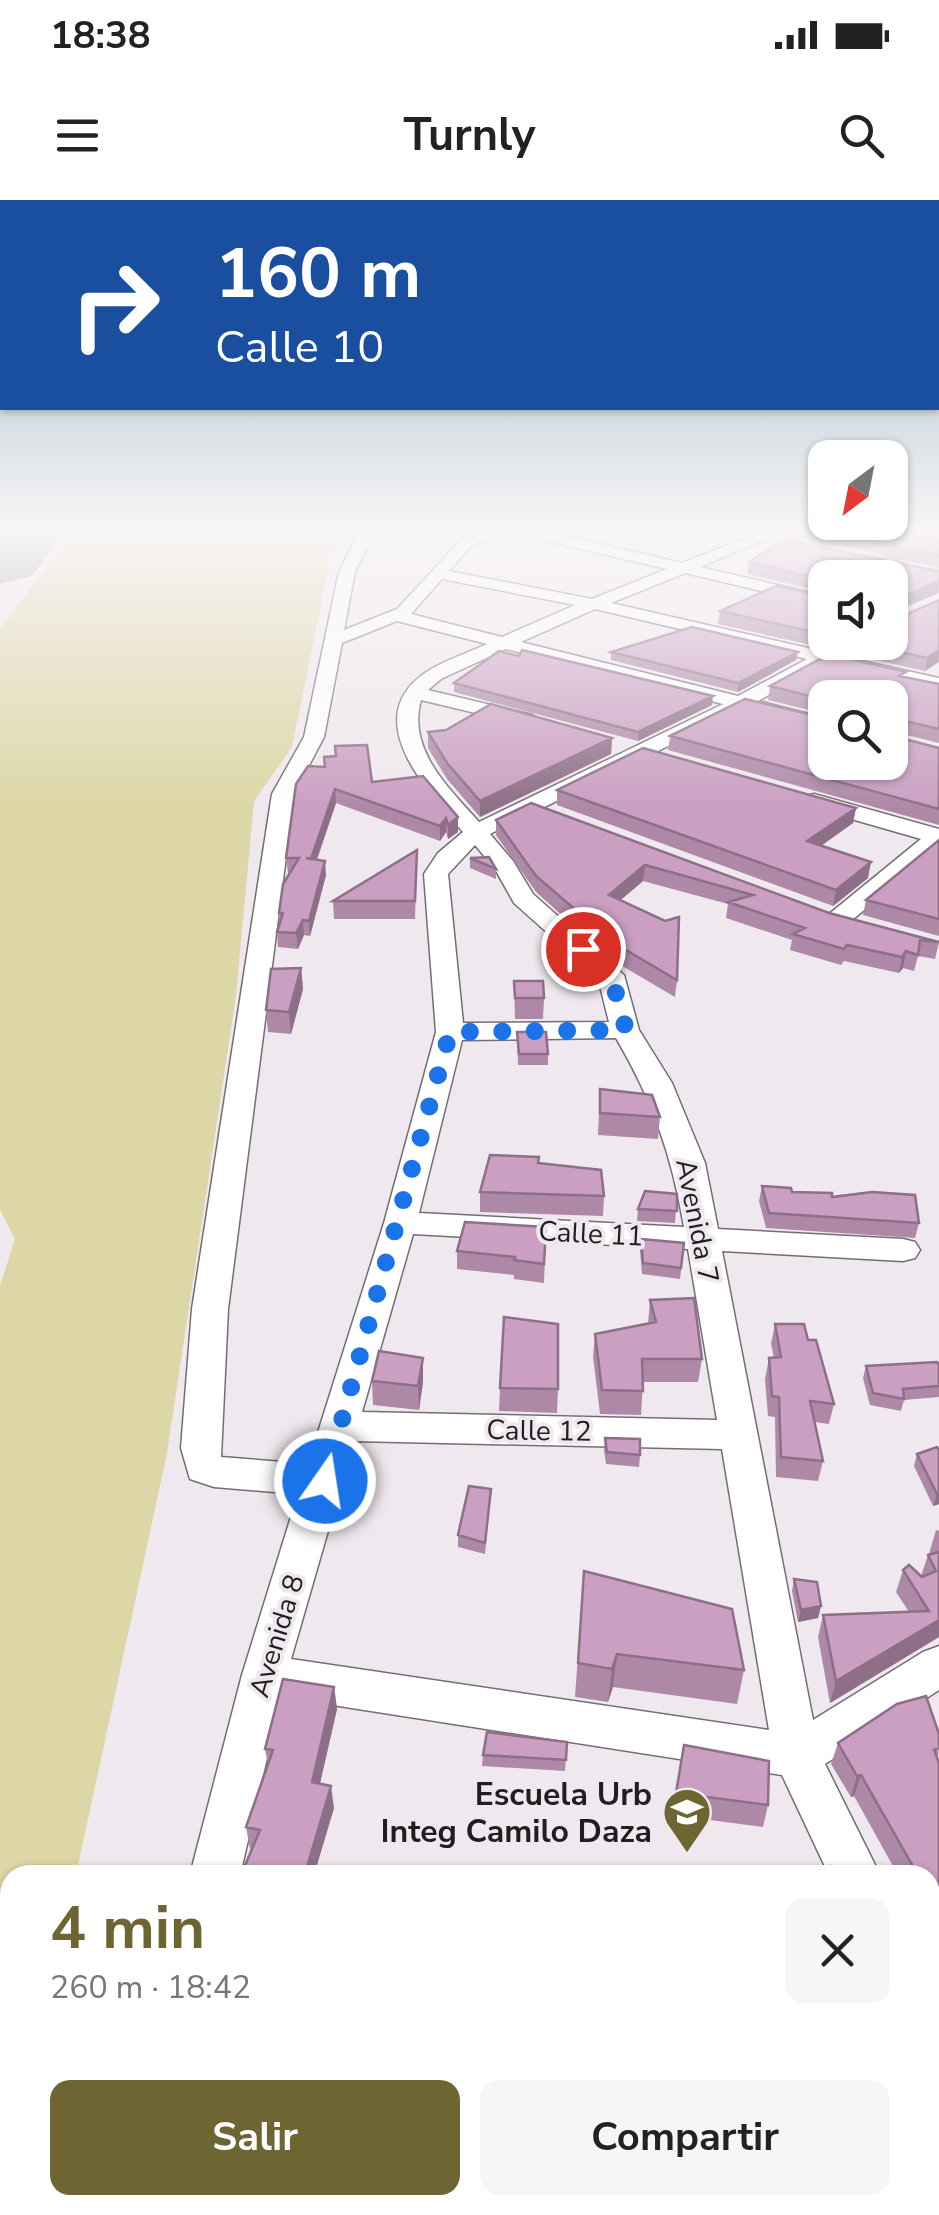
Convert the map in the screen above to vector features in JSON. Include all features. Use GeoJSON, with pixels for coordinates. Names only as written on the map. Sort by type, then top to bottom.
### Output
{"type":"FeatureCollection","features":[{"type":"Feature","properties":{"kind":"street"},"geometry":{"type":"LineString","coordinates":[[325,1481],[214,1472],[204,1468],[200,1448],[210,1309],[282,794],[314,737],[338,620]]}},
{"type":"Feature","properties":{"kind":"street"},"geometry":{"type":"LineString","coordinates":[[334,640],[387,620]]}},
{"type":"Feature","properties":{"kind":"street"},"geometry":{"type":"LineString","coordinates":[[414,620],[808,720]]}},
{"type":"Feature","properties":{"kind":"street"},"geometry":{"type":"LineString","coordinates":[[414,693],[434,675],[555,620]]}},
{"type":"Feature","properties":{"kind":"street"},"geometry":{"type":"LineString","coordinates":[[663,620],[808,653]]}},
{"type":"Feature","properties":{"kind":"street"},"geometry":{"type":"LineString","coordinates":[[908,622],[939,626]]}},
{"type":"Feature","properties":{"kind":"street","name":"Avenida 8"},"geometry":{"type":"LineString","coordinates":[[217,1865],[264,1676],[400,1223],[450,1032],[436,874],[446,858],[476,832],[642,752],[814,660]]}},
{"type":"Feature","properties":{"kind":"street"},"geometry":{"type":"LineString","coordinates":[[838,660],[939,684]]}},
{"type":"Feature","properties":{"kind":"street"},"geometry":{"type":"LineString","coordinates":[[414,693],[553,726]]}},
{"type":"Feature","properties":{"kind":"street","name":"Avenida 7"},"geometry":{"type":"LineString","coordinates":[[414,693],[407,716],[416,757],[431,781],[505,866],[523,898],[611,975],[626,1030],[656,1083],[689,1162],[797,1756],[851,1865]]}},
{"type":"Feature","properties":{"kind":"street"},"geometry":{"type":"LineString","coordinates":[[606,742],[679,762]]}},
{"type":"Feature","properties":{"kind":"street"},"geometry":{"type":"LineString","coordinates":[[790,794],[939,837]]}},
{"type":"Feature","properties":{"kind":"street"},"geometry":{"type":"LineString","coordinates":[[528,806],[565,819]]}},
{"type":"Feature","properties":{"kind":"street"},"geometry":{"type":"LineString","coordinates":[[872,931],[828,917],[939,837]]}},
{"type":"Feature","properties":{"kind":"street"},"geometry":{"type":"LineString","coordinates":[[450,1032],[626,1030]]}},
{"type":"Feature","properties":{"kind":"street","name":"Calle 11"},"geometry":{"type":"LineString","coordinates":[[400,1223],[903,1250]]}},
{"type":"Feature","properties":{"kind":"street","name":"Calle 12"},"geometry":{"type":"LineString","coordinates":[[337,1426],[740,1435]]}},
{"type":"Feature","properties":{"kind":"street"},"geometry":{"type":"LineString","coordinates":[[264,1676],[797,1756],[939,1666]]}},
{"type":"Feature","properties":{"kind":"shaded area"},"geometry":{"type":"Polygon","coordinates":[[[7,620],[318,620],[292,747],[254,801],[236,996],[167,1453],[78,1865],[0,1865],[0,1286],[15,1239],[0,1210],[0,629],[7,620]]]}},
{"type":"Feature","properties":{"kind":"building"},"geometry":{"type":"Polygon","coordinates":[[[760,620],[808,620],[808,631],[760,620]]]}},
{"type":"Feature","properties":{"kind":"building"},"geometry":{"type":"Polygon","coordinates":[[[908,620],[939,620],[939,650],[927,658],[908,654],[908,620]]]}},
{"type":"Feature","properties":{"kind":"building"},"geometry":{"type":"Polygon","coordinates":[[[692,627],[798,652],[738,683],[611,652],[692,627]]]}},
{"type":"Feature","properties":{"kind":"building"},"geometry":{"type":"Polygon","coordinates":[[[522,650],[713,696],[638,732],[454,683],[499,651],[519,656],[522,650]]]}},
{"type":"Feature","properties":{"kind":"building"},"geometry":{"type":"Polygon","coordinates":[[[818,660],[855,660],[906,672],[899,676],[939,684],[939,729],[908,722],[908,680],[808,680],[808,696],[770,686],[818,660]]]}},
{"type":"Feature","properties":{"kind":"building"},"geometry":{"type":"Polygon","coordinates":[[[745,699],[808,714],[808,773],[670,736],[745,699]]]}},
{"type":"Feature","properties":{"kind":"building"},"geometry":{"type":"Polygon","coordinates":[[[491,704],[612,738],[480,801],[447,763],[428,732],[446,730],[491,704]]]}},
{"type":"Feature","properties":{"kind":"building"},"geometry":{"type":"Polygon","coordinates":[[[908,740],[939,748],[939,809],[832,780],[908,780],[908,740]]]}},
{"type":"Feature","properties":{"kind":"building"},"geometry":{"type":"Polygon","coordinates":[[[367,745],[372,782],[423,776],[458,817],[448,825],[446,818],[440,826],[335,789],[311,859],[325,861],[309,921],[303,920],[296,933],[277,932],[283,913],[279,913],[283,884],[299,858],[286,858],[296,784],[308,766],[325,767],[324,757],[336,756],[335,746],[367,745]]]}},
{"type":"Feature","properties":{"kind":"building"},"geometry":{"type":"Polygon","coordinates":[[[643,748],[856,808],[807,841],[871,862],[836,890],[557,790],[643,748]]]}},
{"type":"Feature","properties":{"kind":"building"},"geometry":{"type":"Polygon","coordinates":[[[531,803],[829,913],[939,942],[920,940],[918,955],[906,951],[902,957],[847,945],[844,949],[793,934],[805,928],[728,902],[753,895],[645,865],[609,895],[665,921],[679,917],[677,980],[614,943],[536,876],[496,820],[531,803]]]}},
{"type":"Feature","properties":{"kind":"building"},"geometry":{"type":"Polygon","coordinates":[[[939,840],[939,919],[866,900],[939,840]]]}},
{"type":"Feature","properties":{"kind":"building"},"geometry":{"type":"Polygon","coordinates":[[[417,850],[415,901],[333,901],[417,850]]]}},
{"type":"Feature","properties":{"kind":"building"},"geometry":{"type":"Polygon","coordinates":[[[489,857],[496,869],[470,858],[489,857]]]}},
{"type":"Feature","properties":{"kind":"building"},"geometry":{"type":"Polygon","coordinates":[[[301,968],[289,1012],[266,1010],[271,969],[301,968]]]}},
{"type":"Feature","properties":{"kind":"building"},"geometry":{"type":"Polygon","coordinates":[[[514,981],[543,981],[544,998],[515,998],[514,981]]]}},
{"type":"Feature","properties":{"kind":"building"},"geometry":{"type":"Polygon","coordinates":[[[517,1032],[546,1032],[548,1054],[519,1054],[517,1032]]]}},
{"type":"Feature","properties":{"kind":"building"},"geometry":{"type":"Polygon","coordinates":[[[600,1089],[652,1095],[660,1117],[600,1113],[600,1089]]]}},
{"type":"Feature","properties":{"kind":"building"},"geometry":{"type":"Polygon","coordinates":[[[490,1155],[539,1157],[538,1163],[601,1170],[604,1196],[480,1192],[490,1155]]]}},
{"type":"Feature","properties":{"kind":"building"},"geometry":{"type":"Polygon","coordinates":[[[762,1186],[832,1193],[832,1197],[872,1192],[915,1195],[919,1223],[769,1213],[762,1186]]]}},
{"type":"Feature","properties":{"kind":"building"},"geometry":{"type":"Polygon","coordinates":[[[645,1191],[677,1194],[677,1211],[638,1209],[645,1191]]]}},
{"type":"Feature","properties":{"kind":"building"},"geometry":{"type":"Polygon","coordinates":[[[465,1222],[546,1227],[544,1264],[457,1251],[465,1222]]]}},
{"type":"Feature","properties":{"kind":"building"},"geometry":{"type":"Polygon","coordinates":[[[641,1239],[684,1243],[681,1268],[643,1263],[641,1239]]]}},
{"type":"Feature","properties":{"kind":"building"},"geometry":{"type":"Polygon","coordinates":[[[694,1298],[702,1359],[642,1359],[643,1391],[602,1390],[595,1334],[656,1322],[650,1300],[694,1298]]]}},
{"type":"Feature","properties":{"kind":"building"},"geometry":{"type":"Polygon","coordinates":[[[504,1317],[558,1324],[558,1389],[500,1388],[504,1317]]]}},
{"type":"Feature","properties":{"kind":"building"},"geometry":{"type":"Polygon","coordinates":[[[775,1324],[804,1324],[808,1340],[816,1340],[834,1404],[810,1401],[823,1461],[781,1457],[779,1397],[772,1396],[769,1358],[781,1357],[775,1324]]]}},
{"type":"Feature","properties":{"kind":"building"},"geometry":{"type":"Polygon","coordinates":[[[379,1351],[423,1358],[418,1386],[372,1381],[379,1351]]]}},
{"type":"Feature","properties":{"kind":"building"},"geometry":{"type":"Polygon","coordinates":[[[937,1362],[939,1386],[903,1389],[904,1399],[873,1393],[866,1366],[937,1362]]]}},
{"type":"Feature","properties":{"kind":"building"},"geometry":{"type":"Polygon","coordinates":[[[605,1438],[640,1439],[640,1455],[607,1452],[605,1438]]]}},
{"type":"Feature","properties":{"kind":"building"},"geometry":{"type":"Polygon","coordinates":[[[937,1447],[939,1493],[937,1494],[917,1454],[937,1447]]]}},
{"type":"Feature","properties":{"kind":"building"},"geometry":{"type":"Polygon","coordinates":[[[469,1486],[491,1489],[485,1543],[458,1535],[469,1486]]]}},
{"type":"Feature","properties":{"kind":"building"},"geometry":{"type":"Polygon","coordinates":[[[939,1552],[939,1620],[836,1681],[823,1615],[929,1611],[903,1570],[909,1565],[922,1577],[936,1571],[928,1555],[939,1552]]]}},
{"type":"Feature","properties":{"kind":"building"},"geometry":{"type":"Polygon","coordinates":[[[584,1571],[732,1609],[744,1670],[617,1654],[612,1669],[578,1663],[584,1571]]]}},
{"type":"Feature","properties":{"kind":"building"},"geometry":{"type":"Polygon","coordinates":[[[794,1579],[817,1582],[821,1606],[801,1610],[794,1579]]]}},
{"type":"Feature","properties":{"kind":"building"},"geometry":{"type":"Polygon","coordinates":[[[283,1679],[334,1687],[312,1782],[331,1786],[308,1865],[245,1865],[260,1830],[246,1827],[273,1750],[265,1749],[283,1679]]]}},
{"type":"Feature","properties":{"kind":"building"},"geometry":{"type":"Polygon","coordinates":[[[926,1696],[939,1734],[939,1748],[934,1750],[939,1763],[939,1865],[912,1865],[838,1743],[897,1704],[926,1696]]]}},
{"type":"Feature","properties":{"kind":"building"},"geometry":{"type":"Polygon","coordinates":[[[487,1732],[567,1742],[566,1760],[483,1755],[487,1732]]]}},
{"type":"Feature","properties":{"kind":"building"},"geometry":{"type":"Polygon","coordinates":[[[684,1745],[769,1761],[768,1805],[676,1793],[684,1745]]]}},
{"type":"Feature","properties":{"kind":"place","name":"Escuela Urb Integ Camilo Daza"},"geometry":{"type":"Point","coordinates":[687,1854]}},
{"type":"Feature","properties":{"kind":"route"},"geometry":{"type":"LineString","coordinates":[[325,1481],[337,1426],[400,1223],[450,1032],[626,1030],[611,975],[583,949]]}}]}
